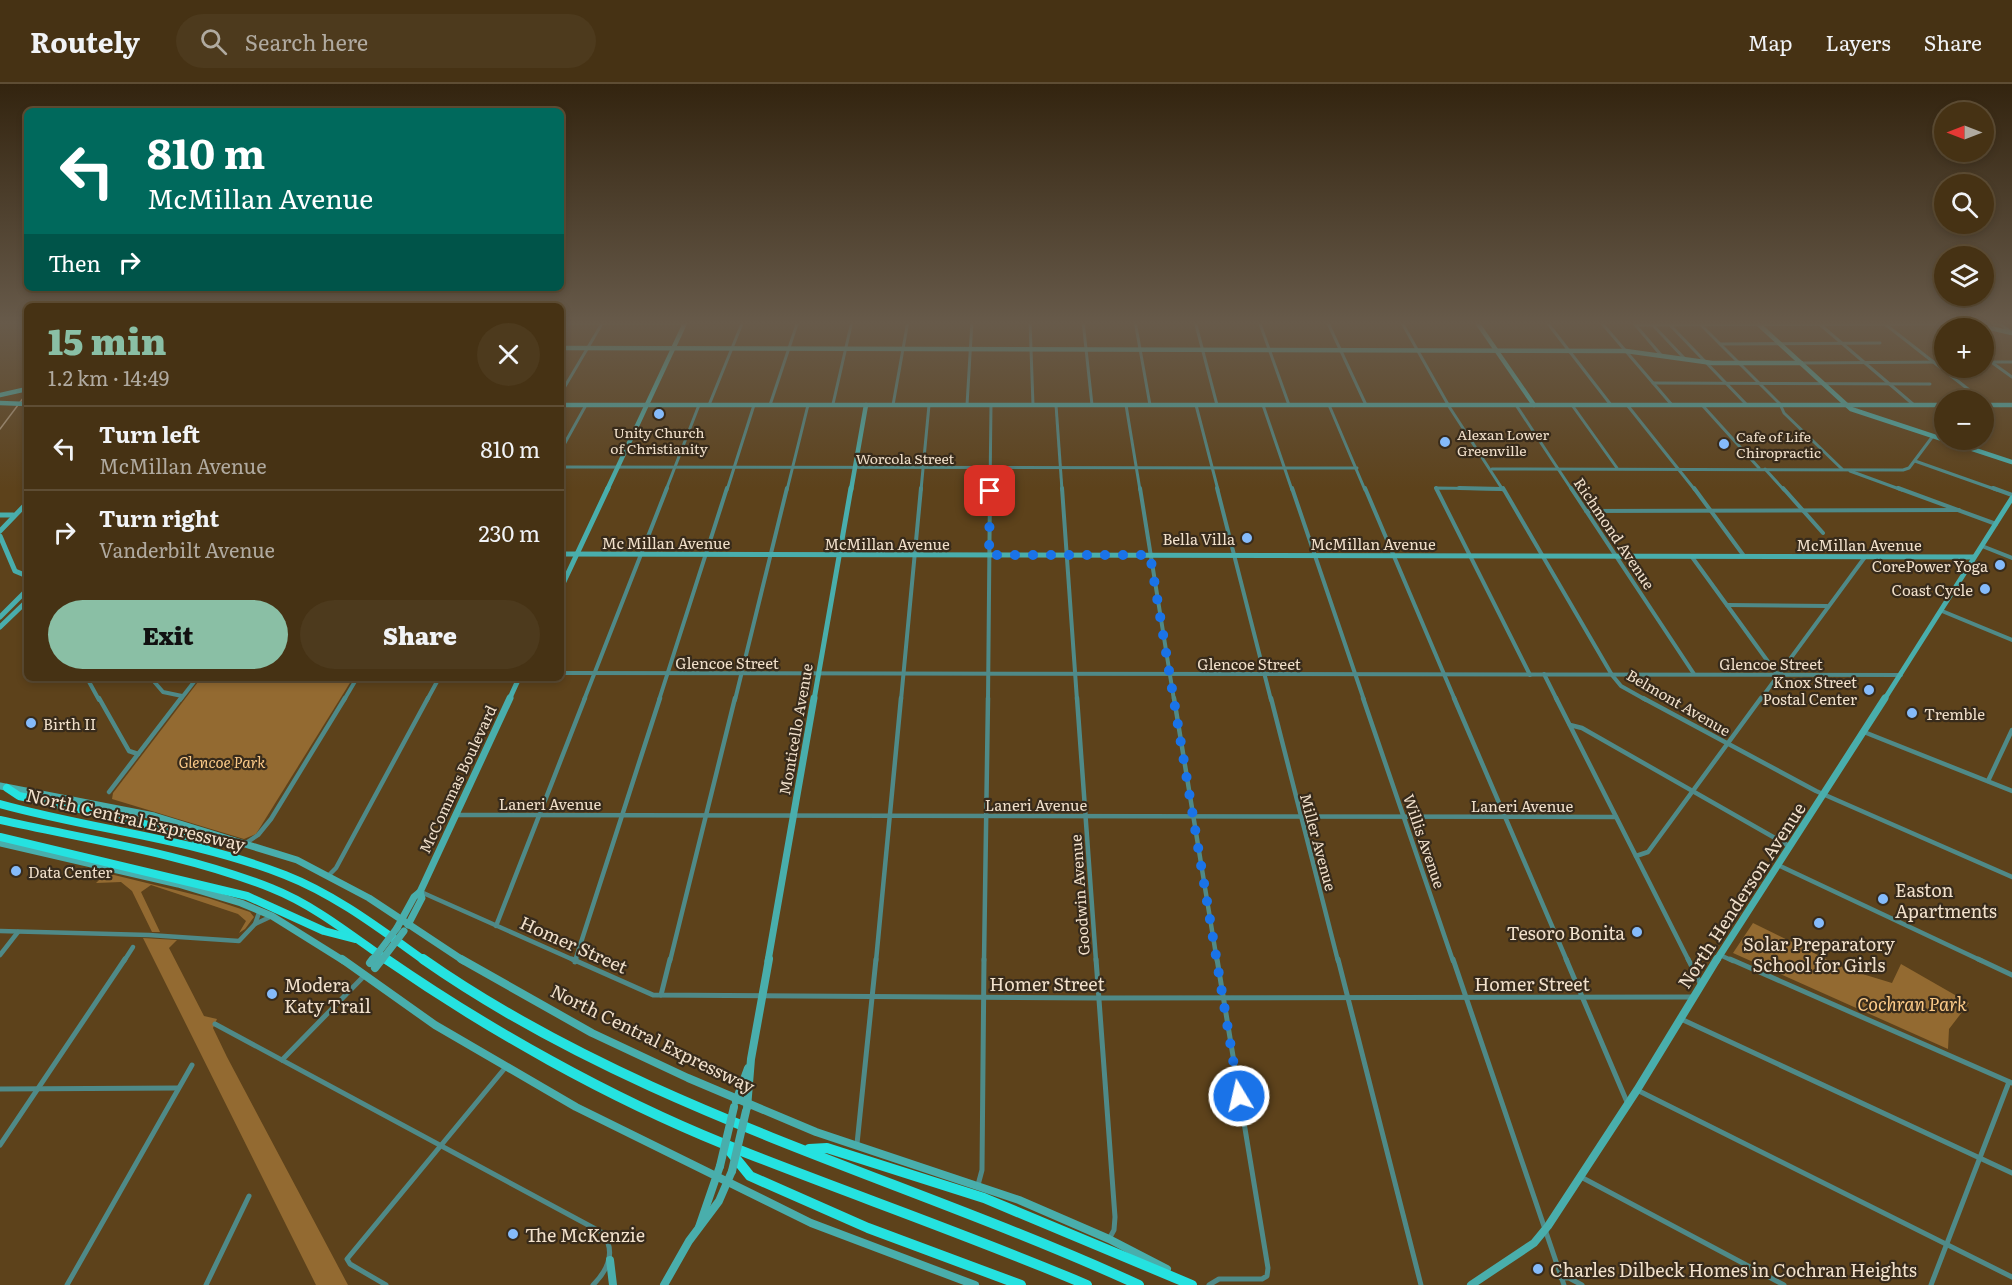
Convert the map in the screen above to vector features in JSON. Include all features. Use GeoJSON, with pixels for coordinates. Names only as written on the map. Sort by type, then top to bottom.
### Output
{"type":"FeatureCollection","features":[{"type":"Feature","properties":{"kind":"highway"},"geometry":{"type":"LineString","coordinates":[[4,787],[19,796],[131,820],[193,838],[209,851]]}},
{"type":"Feature","properties":{"kind":"highway","name":"North Central Expressway"},"geometry":{"type":"LineString","coordinates":[[0,804],[209,851],[285,875],[317,890],[466,989],[539,1031],[620,1073],[726,1120],[1040,1239],[1139,1285]]}},
{"type":"Feature","properties":{"kind":"highway","name":"North Central Expressway"},"geometry":{"type":"LineString","coordinates":[[0,820],[202,865],[238,876],[305,905],[447,1000],[530,1049],[622,1097],[722,1143],[1005,1250],[1087,1285]]}},
{"type":"Feature","properties":{"kind":"highway"},"geometry":{"type":"LineString","coordinates":[[0,837],[247,896],[324,931],[359,940]]}},
{"type":"Feature","properties":{"kind":"highway"},"geometry":{"type":"LineString","coordinates":[[722,1143],[750,1176],[868,1228],[1021,1285]]}},
{"type":"Feature","properties":{"kind":"highway"},"geometry":{"type":"LineString","coordinates":[[804,1149],[827,1148],[948,1185],[1048,1223],[1159,1274],[1192,1285]]}},
{"type":"Feature","properties":{"kind":"street"},"geometry":{"type":"LineString","coordinates":[[564,582],[659,377]]}},
{"type":"Feature","properties":{"kind":"street"},"geometry":{"type":"LineString","coordinates":[[709,405],[720,377]]}},
{"type":"Feature","properties":{"kind":"street"},"geometry":{"type":"LineString","coordinates":[[770,405],[779,377]]}},
{"type":"Feature","properties":{"kind":"street"},"geometry":{"type":"LineString","coordinates":[[832,404],[838,377]]}},
{"type":"Feature","properties":{"kind":"street"},"geometry":{"type":"LineString","coordinates":[[893,405],[898,377]]}},
{"type":"Feature","properties":{"kind":"street"},"geometry":{"type":"LineString","coordinates":[[967,405],[968,377]]}},
{"type":"Feature","properties":{"kind":"street"},"geometry":{"type":"LineString","coordinates":[[1032,377],[1033,405]]}},
{"type":"Feature","properties":{"kind":"street"},"geometry":{"type":"LineString","coordinates":[[1089,377],[1092,405]]}},
{"type":"Feature","properties":{"kind":"street"},"geometry":{"type":"LineString","coordinates":[[1145,377],[1150,405]]}},
{"type":"Feature","properties":{"kind":"street"},"geometry":{"type":"LineString","coordinates":[[1209,377],[1217,405]]}},
{"type":"Feature","properties":{"kind":"street"},"geometry":{"type":"LineString","coordinates":[[1279,377],[1289,405]]}},
{"type":"Feature","properties":{"kind":"street"},"geometry":{"type":"LineString","coordinates":[[1353,377],[1366,405]]}},
{"type":"Feature","properties":{"kind":"street","name":"Belmont Avenue"},"geometry":{"type":"LineString","coordinates":[[1433,377],[1503,489],[1612,675],[1621,686],[1825,795],[2012,877]]}},
{"type":"Feature","properties":{"kind":"street"},"geometry":{"type":"LineString","coordinates":[[1514,377],[1534,405]]}},
{"type":"Feature","properties":{"kind":"street"},"geometry":{"type":"LineString","coordinates":[[1590,377],[1611,405]]}},
{"type":"Feature","properties":{"kind":"street"},"geometry":{"type":"LineString","coordinates":[[1647,377],[1672,406]]}},
{"type":"Feature","properties":{"kind":"street"},"geometry":{"type":"LineString","coordinates":[[1719,377],[1748,406]]}},
{"type":"Feature","properties":{"kind":"street"},"geometry":{"type":"LineString","coordinates":[[1754,377],[1837,466],[1996,524]]}},
{"type":"Feature","properties":{"kind":"street"},"geometry":{"type":"LineString","coordinates":[[1816,377],[1846,405],[2012,462]]}},
{"type":"Feature","properties":{"kind":"street"},"geometry":{"type":"LineString","coordinates":[[1882,377],[1915,405]]}},
{"type":"Feature","properties":{"kind":"street"},"geometry":{"type":"LineString","coordinates":[[1953,378],[1968,390]]}},
{"type":"Feature","properties":{"kind":"street"},"geometry":{"type":"LineString","coordinates":[[1653,384],[1930,384]]}},
{"type":"Feature","properties":{"kind":"street"},"geometry":{"type":"LineString","coordinates":[[0,394],[24,390]]}},
{"type":"Feature","properties":{"kind":"street"},"geometry":{"type":"LineString","coordinates":[[0,403],[24,404]]}},
{"type":"Feature","properties":{"kind":"street"},"geometry":{"type":"LineString","coordinates":[[1994,404],[2012,405]]}},
{"type":"Feature","properties":{"kind":"street"},"geometry":{"type":"LineString","coordinates":[[564,405],[1934,405]]}},
{"type":"Feature","properties":{"kind":"street"},"geometry":{"type":"LineString","coordinates":[[564,445],[586,405]]}},
{"type":"Feature","properties":{"kind":"street"},"geometry":{"type":"LineString","coordinates":[[496,926],[699,405]]}},
{"type":"Feature","properties":{"kind":"street"},"geometry":{"type":"LineString","coordinates":[[575,962],[754,405]]}},
{"type":"Feature","properties":{"kind":"street"},"geometry":{"type":"LineString","coordinates":[[661,995],[808,405]]}},
{"type":"Feature","properties":{"kind":"street","name":"Monticello Avenue"},"geometry":{"type":"LineString","coordinates":[[699,1228],[707,1220],[730,1183],[747,1108],[751,1059],[866,405]]}},
{"type":"Feature","properties":{"kind":"street"},"geometry":{"type":"LineString","coordinates":[[857,1144],[891,816],[929,405]]}},
{"type":"Feature","properties":{"kind":"street"},"geometry":{"type":"LineString","coordinates":[[978,1186],[981,1170],[991,405]]}},
{"type":"Feature","properties":{"kind":"street","name":"Goodwin Avenue"},"geometry":{"type":"LineString","coordinates":[[1056,405],[1115,1217],[1114,1230],[1109,1239]]}},
{"type":"Feature","properties":{"kind":"street"},"geometry":{"type":"LineString","coordinates":[[1126,405],[1268,1268],[1267,1276],[1262,1279],[1219,1279],[1209,1285]]}},
{"type":"Feature","properties":{"kind":"street","name":"Miller Avenue"},"geometry":{"type":"LineString","coordinates":[[1196,405],[1421,1285]]}},
{"type":"Feature","properties":{"kind":"street","name":"Willis Avenue"},"geometry":{"type":"LineString","coordinates":[[1263,405],[1563,1282]]}},
{"type":"Feature","properties":{"kind":"street"},"geometry":{"type":"LineString","coordinates":[[1329,405],[1628,1103]]}},
{"type":"Feature","properties":{"kind":"street","name":"Richmond Avenue"},"geometry":{"type":"LineString","coordinates":[[1515,405],[1695,675]]}},
{"type":"Feature","properties":{"kind":"street"},"geometry":{"type":"LineString","coordinates":[[1572,405],[1617,469]]}},
{"type":"Feature","properties":{"kind":"street"},"geometry":{"type":"LineString","coordinates":[[1628,406],[1712,510],[1744,556]]}},
{"type":"Feature","properties":{"kind":"street"},"geometry":{"type":"LineString","coordinates":[[1703,406],[1823,533]]}},
{"type":"Feature","properties":{"kind":"street"},"geometry":{"type":"LineString","coordinates":[[1491,469],[1903,470],[1909,468],[1933,436]]}},
{"type":"Feature","properties":{"kind":"street"},"geometry":{"type":"LineString","coordinates":[[1915,461],[2012,496]]}},
{"type":"Feature","properties":{"kind":"street","name":"Worcola Street"},"geometry":{"type":"LineString","coordinates":[[564,467],[1357,468]]}},
{"type":"Feature","properties":{"kind":"street"},"geometry":{"type":"LineString","coordinates":[[1503,489],[1436,488],[1530,675]]}},
{"type":"Feature","properties":{"kind":"street","name":"North Henderson Avenue"},"geometry":{"type":"LineString","coordinates":[[1471,1285],[1534,1242],[1545,1230],[1637,1090],[1789,846],[1825,795],[2012,496]]}},
{"type":"Feature","properties":{"kind":"street"},"geometry":{"type":"LineString","coordinates":[[0,531],[24,506]]}},
{"type":"Feature","properties":{"kind":"street"},"geometry":{"type":"LineString","coordinates":[[1586,511],[1959,510]]}},
{"type":"Feature","properties":{"kind":"street"},"geometry":{"type":"LineString","coordinates":[[0,515],[14,515]]}},
{"type":"Feature","properties":{"kind":"street"},"geometry":{"type":"LineString","coordinates":[[0,536],[15,571],[24,574]]}},
{"type":"Feature","properties":{"kind":"street"},"geometry":{"type":"LineString","coordinates":[[1982,546],[2012,558]]}},
{"type":"Feature","properties":{"kind":"street","name":"Mc Millan Avenue"},"geometry":{"type":"LineString","coordinates":[[564,554],[771,555]]}},
{"type":"Feature","properties":{"kind":"street","name":"McMillan Avenue"},"geometry":{"type":"LineString","coordinates":[[771,555],[1974,557]]}},
{"type":"Feature","properties":{"kind":"street"},"geometry":{"type":"LineString","coordinates":[[1691,555],[1778,675]]}},
{"type":"Feature","properties":{"kind":"street"},"geometry":{"type":"LineString","coordinates":[[1636,856],[1648,852],[1866,556]]}},
{"type":"Feature","properties":{"kind":"street"},"geometry":{"type":"LineString","coordinates":[[0,617],[24,593]]}},
{"type":"Feature","properties":{"kind":"street"},"geometry":{"type":"LineString","coordinates":[[13,604],[24,603]]}},
{"type":"Feature","properties":{"kind":"street"},"geometry":{"type":"LineString","coordinates":[[0,627],[24,605]]}},
{"type":"Feature","properties":{"kind":"street"},"geometry":{"type":"LineString","coordinates":[[1726,605],[1828,606]]}},
{"type":"Feature","properties":{"kind":"street"},"geometry":{"type":"LineString","coordinates":[[1942,611],[2012,640]]}},
{"type":"Feature","properties":{"kind":"street","name":"Glencoe Street"},"geometry":{"type":"LineString","coordinates":[[564,673],[1901,675]]}},
{"type":"Feature","properties":{"kind":"street"},"geometry":{"type":"LineString","coordinates":[[1544,675],[1702,986]]}},
{"type":"Feature","properties":{"kind":"street"},"geometry":{"type":"LineString","coordinates":[[89,681],[129,751],[138,754]]}},
{"type":"Feature","properties":{"kind":"street"},"geometry":{"type":"LineString","coordinates":[[153,681],[158,691],[164,694],[183,696]]}},
{"type":"Feature","properties":{"kind":"street"},"geometry":{"type":"LineString","coordinates":[[109,792],[195,681]]}},
{"type":"Feature","properties":{"kind":"street"},"geometry":{"type":"LineString","coordinates":[[246,843],[258,835],[271,819],[355,681]]}},
{"type":"Feature","properties":{"kind":"street"},"geometry":{"type":"LineString","coordinates":[[329,876],[336,868],[436,681]]}},
{"type":"Feature","properties":{"kind":"street","name":"McCommas Boulevard"},"geometry":{"type":"LineString","coordinates":[[282,1060],[365,975],[422,898],[420,892],[518,681]]}},
{"type":"Feature","properties":{"kind":"street"},"geometry":{"type":"LineString","coordinates":[[1570,725],[1582,728],[1789,846]]}},
{"type":"Feature","properties":{"kind":"street"},"geometry":{"type":"LineString","coordinates":[[1988,782],[2012,730]]}},
{"type":"Feature","properties":{"kind":"street"},"geometry":{"type":"LineString","coordinates":[[1864,732],[2012,792]]}},
{"type":"Feature","properties":{"kind":"street","name":"North Central Expressway"},"geometry":{"type":"LineString","coordinates":[[4,787],[154,816],[297,860],[329,876],[403,926],[561,1017],[735,1103],[1059,1216],[1197,1285]]}},
{"type":"Feature","properties":{"kind":"street","name":"Laneri Avenue"},"geometry":{"type":"LineString","coordinates":[[456,814],[1616,817]]}},
{"type":"Feature","properties":{"kind":"street"},"geometry":{"type":"LineString","coordinates":[[0,843],[178,884],[260,910],[365,975],[421,1016],[576,1107],[811,1223],[975,1285]]}},
{"type":"Feature","properties":{"kind":"street"},"geometry":{"type":"LineString","coordinates":[[1778,865],[2012,975]]}},
{"type":"Feature","properties":{"kind":"street","name":"Homer Street"},"geometry":{"type":"LineString","coordinates":[[420,892],[647,993],[661,995],[1099,998],[1695,997]]}},
{"type":"Feature","properties":{"kind":"street"},"geometry":{"type":"LineString","coordinates":[[255,924],[260,910]]}},
{"type":"Feature","properties":{"kind":"street"},"geometry":{"type":"LineString","coordinates":[[0,931],[149,935],[239,941],[255,924],[272,916]]}},
{"type":"Feature","properties":{"kind":"street"},"geometry":{"type":"LineString","coordinates":[[0,955],[18,931]]}},
{"type":"Feature","properties":{"kind":"street"},"geometry":{"type":"LineString","coordinates":[[0,1145],[133,947]]}},
{"type":"Feature","properties":{"kind":"street"},"geometry":{"type":"LineString","coordinates":[[1720,956],[2010,1083],[1931,1285]]}},
{"type":"Feature","properties":{"kind":"street"},"geometry":{"type":"LineString","coordinates":[[1681,1019],[2012,1173]]}},
{"type":"Feature","properties":{"kind":"street"},"geometry":{"type":"LineString","coordinates":[[214,1024],[603,1233],[610,1244],[613,1285]]}},
{"type":"Feature","properties":{"kind":"street","name":"Monticello Avenue"},"geometry":{"type":"LineString","coordinates":[[664,1285],[699,1228],[718,1177],[735,1103],[751,1059]]}},
{"type":"Feature","properties":{"kind":"street"},"geometry":{"type":"LineString","coordinates":[[67,1285],[192,1065]]}},
{"type":"Feature","properties":{"kind":"street"},"geometry":{"type":"LineString","coordinates":[[386,1285],[350,1264],[348,1259],[505,1067]]}},
{"type":"Feature","properties":{"kind":"street"},"geometry":{"type":"LineString","coordinates":[[0,1089],[179,1088]]}},
{"type":"Feature","properties":{"kind":"street"},"geometry":{"type":"LineString","coordinates":[[1637,1090],[2012,1277]]}},
{"type":"Feature","properties":{"kind":"street"},"geometry":{"type":"LineString","coordinates":[[1581,1176],[1784,1285]]}},
{"type":"Feature","properties":{"kind":"street"},"geometry":{"type":"LineString","coordinates":[[206,1285],[249,1196]]}},
{"type":"Feature","properties":{"kind":"street"},"geometry":{"type":"LineString","coordinates":[[593,1285],[606,1270],[610,1260]]}},
{"type":"Feature","properties":{"kind":"street"},"geometry":{"type":"LineString","coordinates":[[1563,1282],[1569,1278],[1582,1285]]}},
{"type":"Feature","properties":{"kind":"green space","name":"Glencoe Park"},"geometry":{"type":"Polygon","coordinates":[[[199,681],[351,681],[256,834],[244,839],[112,799],[113,793],[199,681]]]}},
{"type":"Feature","properties":{"kind":"green space"},"geometry":{"type":"Polygon","coordinates":[[[106,873],[208,898],[250,912],[254,917],[239,933],[246,921],[238,914],[151,885],[141,892],[160,932],[152,932],[132,891],[121,882],[96,883],[106,873]]]}},
{"type":"Feature","properties":{"kind":"green space","name":"Cochran Park"},"geometry":{"type":"Polygon","coordinates":[[[1753,923],[1846,969],[1892,983],[1901,964],[1969,1003],[1949,1029],[1948,1049],[1733,953],[1753,923]]]}},
{"type":"Feature","properties":{"kind":"green space"},"geometry":{"type":"Polygon","coordinates":[[[143,938],[177,940],[169,948],[204,1016],[217,1019],[213,1028],[227,1057],[348,1285],[316,1285],[143,938]]]}},
{"type":"Feature","properties":{"kind":"tram line"},"geometry":{"type":"LineString","coordinates":[[0,429],[24,397]]}},
{"type":"Feature","properties":{"kind":"place","name":"Unity Church of Christianity"},"geometry":{"type":"Point","coordinates":[659,414]}},
{"type":"Feature","properties":{"kind":"place","name":"Alexan Lower Greenville"},"geometry":{"type":"Point","coordinates":[1445,442]}},
{"type":"Feature","properties":{"kind":"place","name":"Cafe of Life Chiropractic"},"geometry":{"type":"Point","coordinates":[1724,444]}},
{"type":"Feature","properties":{"kind":"place","name":"Bella Villa"},"geometry":{"type":"Point","coordinates":[1247,538]}},
{"type":"Feature","properties":{"kind":"place","name":"CorePower Yoga"},"geometry":{"type":"Point","coordinates":[2000,565]}},
{"type":"Feature","properties":{"kind":"place","name":"Coast Cycle"},"geometry":{"type":"Point","coordinates":[1985,589]}},
{"type":"Feature","properties":{"kind":"place","name":"Knox Street Postal Center"},"geometry":{"type":"Point","coordinates":[1869,690]}},
{"type":"Feature","properties":{"kind":"place","name":"Tremble"},"geometry":{"type":"Point","coordinates":[1912,713]}},
{"type":"Feature","properties":{"kind":"place","name":"Birth II"},"geometry":{"type":"Point","coordinates":[31,723]}},
{"type":"Feature","properties":{"kind":"place","name":"Data Center"},"geometry":{"type":"Point","coordinates":[16,871]}},
{"type":"Feature","properties":{"kind":"place","name":"Easton Apartments"},"geometry":{"type":"Point","coordinates":[1883,899]}},
{"type":"Feature","properties":{"kind":"place","name":"Solar Preparatory School for Girls"},"geometry":{"type":"Point","coordinates":[1819,923]}},
{"type":"Feature","properties":{"kind":"place","name":"Tesoro Bonita"},"geometry":{"type":"Point","coordinates":[1637,932]}},
{"type":"Feature","properties":{"kind":"place","name":"Modera Katy Trail"},"geometry":{"type":"Point","coordinates":[272,994]}},
{"type":"Feature","properties":{"kind":"place","name":"The McKenzie"},"geometry":{"type":"Point","coordinates":[513,1234]}},
{"type":"Feature","properties":{"kind":"place","name":"Charles Dilbeck Homes in Cochran Heights"},"geometry":{"type":"Point","coordinates":[1538,1269]}},
{"type":"Feature","properties":{"kind":"route"},"geometry":{"type":"LineString","coordinates":[[990,491],[989,555],[1150,555],[1239,1096]]}}]}
